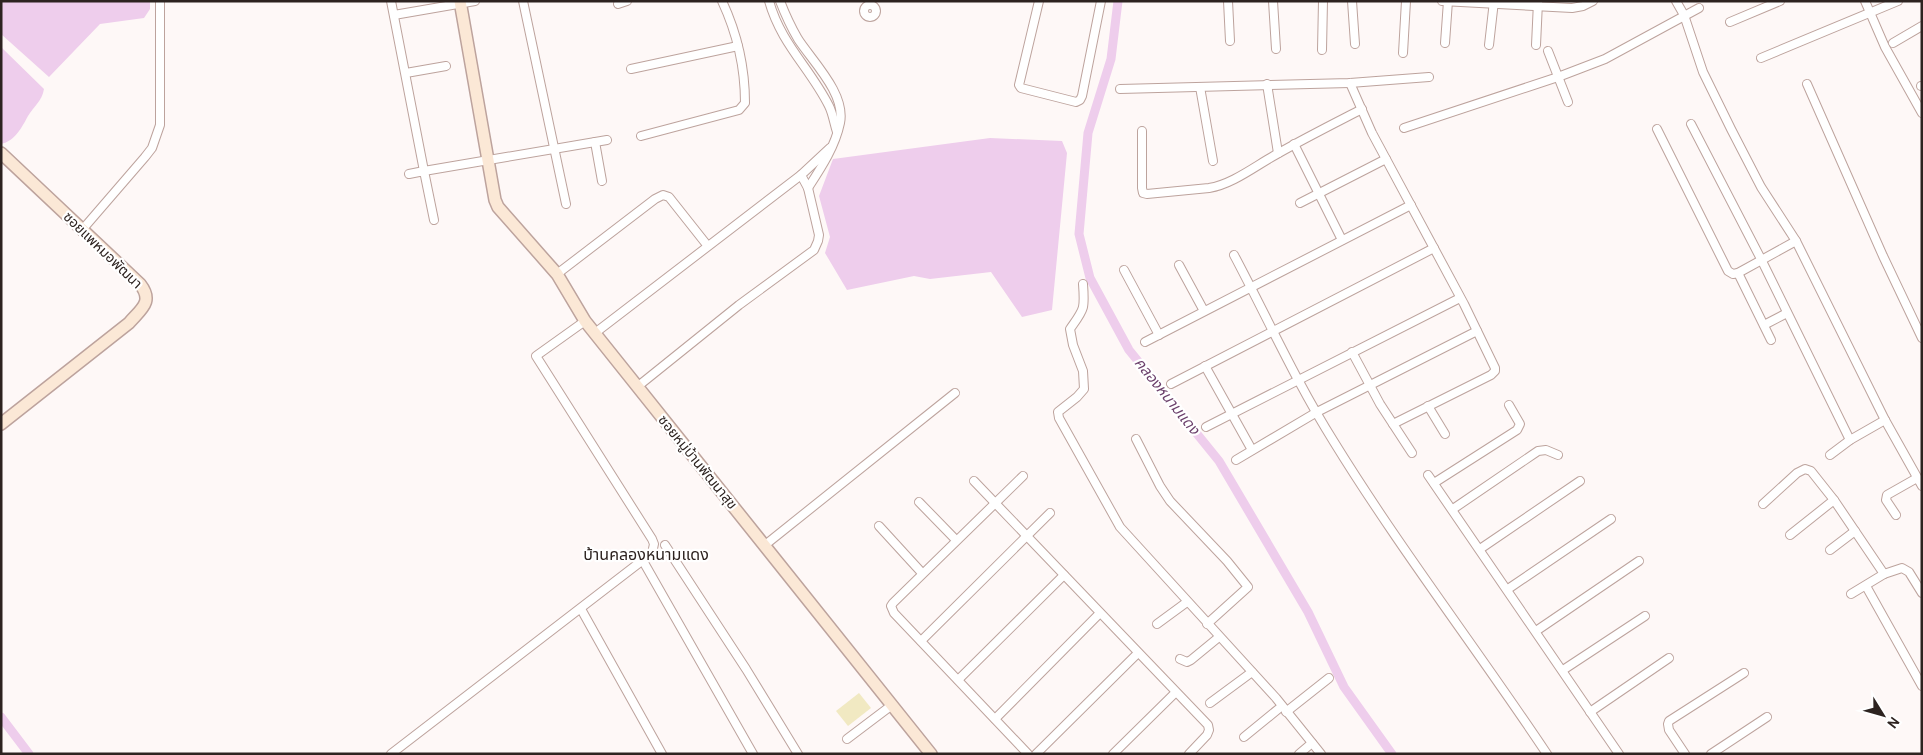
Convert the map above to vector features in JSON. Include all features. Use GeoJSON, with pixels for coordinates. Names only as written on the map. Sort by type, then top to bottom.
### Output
{"type":"FeatureCollection","features":[{"type":"Feature","properties":{"kind":"street"},"geometry":{"type":"LineString","coordinates":[[82,230],[145,157],[152,148],[158,134],[160,105],[160,1]]}},
{"type":"Feature","properties":{"kind":"street"},"geometry":{"type":"LineString","coordinates":[[391,1],[434,220]]}},
{"type":"Feature","properties":{"kind":"street"},"geometry":{"type":"LineString","coordinates":[[394,16],[460,2],[475,1]]}},
{"type":"Feature","properties":{"kind":"street"},"geometry":{"type":"LineString","coordinates":[[522,1],[566,204]]}},
{"type":"Feature","properties":{"kind":"street"},"geometry":{"type":"LineString","coordinates":[[618,4],[627,1]]}},
{"type":"Feature","properties":{"kind":"street"},"geometry":{"type":"LineString","coordinates":[[641,136],[703,121],[739,110],[743,107],[745,80],[738,46],[722,1]]}},
{"type":"Feature","properties":{"kind":"street"},"geometry":{"type":"LineString","coordinates":[[769,1],[786,41],[829,106],[837,132]]}},
{"type":"Feature","properties":{"kind":"street"},"geometry":{"type":"LineString","coordinates":[[780,1],[798,39],[835,95],[840,114],[840,123],[827,159],[808,188]]}},
{"type":"Feature","properties":{"kind":"street"},"geometry":{"type":"LineString","coordinates":[[874,7],[881,1]]}},
{"type":"Feature","properties":{"kind":"street"},"geometry":{"type":"LineString","coordinates":[[1039,1],[1019,85],[1021,88],[1076,102],[1080,100],[1084,88],[1101,1]]}},
{"type":"Feature","properties":{"kind":"street"},"geometry":{"type":"LineString","coordinates":[[1228,1],[1230,41]]}},
{"type":"Feature","properties":{"kind":"street"},"geometry":{"type":"LineString","coordinates":[[1273,1],[1276,49]]}},
{"type":"Feature","properties":{"kind":"street"},"geometry":{"type":"LineString","coordinates":[[1322,50],[1323,1]]}},
{"type":"Feature","properties":{"kind":"street"},"geometry":{"type":"LineString","coordinates":[[1352,1],[1355,44]]}},
{"type":"Feature","properties":{"kind":"street"},"geometry":{"type":"LineString","coordinates":[[1403,53],[1406,1]]}},
{"type":"Feature","properties":{"kind":"street"},"geometry":{"type":"LineString","coordinates":[[1442,1],[1538,4],[1572,8],[1593,1]]}},
{"type":"Feature","properties":{"kind":"street"},"geometry":{"type":"LineString","coordinates":[[1445,43],[1448,1]]}},
{"type":"Feature","properties":{"kind":"street"},"geometry":{"type":"LineString","coordinates":[[1676,1],[1684,15],[1703,72],[1731,129],[1761,187],[1796,241],[1885,420],[1922,486]]}},
{"type":"Feature","properties":{"kind":"street"},"geometry":{"type":"LineString","coordinates":[[1730,22],[1780,1]]}},
{"type":"Feature","properties":{"kind":"street"},"geometry":{"type":"LineString","coordinates":[[1865,1],[1885,47],[1922,113]]}},
{"type":"Feature","properties":{"kind":"street"},"geometry":{"type":"LineString","coordinates":[[1761,58],[1898,1]]}},
{"type":"Feature","properties":{"kind":"street","name":"ซอยหมู่บ้านพัฒนาสุข"},"geometry":{"type":"LineString","coordinates":[[460,2],[495,200],[498,207],[557,274],[585,321],[930,754]]}},
{"type":"Feature","properties":{"kind":"street"},"geometry":{"type":"LineString","coordinates":[[1489,46],[1494,3]]}},
{"type":"Feature","properties":{"kind":"street"},"geometry":{"type":"LineString","coordinates":[[1536,45],[1538,4]]}},
{"type":"Feature","properties":{"kind":"street"},"geometry":{"type":"LineString","coordinates":[[1404,128],[1605,60],[1699,8]]}},
{"type":"Feature","properties":{"kind":"street"},"geometry":{"type":"LineString","coordinates":[[1893,44],[1922,26]]}},
{"type":"Feature","properties":{"kind":"street"},"geometry":{"type":"LineString","coordinates":[[632,69],[738,46]]}},
{"type":"Feature","properties":{"kind":"street"},"geometry":{"type":"LineString","coordinates":[[1548,51],[1568,102]]}},
{"type":"Feature","properties":{"kind":"street"},"geometry":{"type":"LineString","coordinates":[[406,73],[446,66]]}},
{"type":"Feature","properties":{"kind":"street"},"geometry":{"type":"LineString","coordinates":[[1120,89],[1350,83],[1429,77]]}},
{"type":"Feature","properties":{"kind":"street"},"geometry":{"type":"LineString","coordinates":[[1350,83],[1372,133],[1494,363],[1495,371],[1393,424]]}},
{"type":"Feature","properties":{"kind":"street"},"geometry":{"type":"LineString","coordinates":[[1267,84],[1278,153]]}},
{"type":"Feature","properties":{"kind":"street"},"geometry":{"type":"LineString","coordinates":[[1807,84],[1883,256],[1922,338]]}},
{"type":"Feature","properties":{"kind":"street"},"geometry":{"type":"LineString","coordinates":[[1200,87],[1213,161]]}},
{"type":"Feature","properties":{"kind":"street"},"geometry":{"type":"LineString","coordinates":[[1142,131],[1142,191],[1147,194],[1218,186],[1362,109]]}},
{"type":"Feature","properties":{"kind":"street"},"geometry":{"type":"LineString","coordinates":[[1691,124],[1761,259],[1850,440]]}},
{"type":"Feature","properties":{"kind":"street"},"geometry":{"type":"LineString","coordinates":[[1658,129],[1728,271],[1733,274],[1738,273],[1796,241]]}},
{"type":"Feature","properties":{"kind":"street"},"geometry":{"type":"LineString","coordinates":[[409,174],[607,140]]}},
{"type":"Feature","properties":{"kind":"street"},"geometry":{"type":"LineString","coordinates":[[595,142],[602,181]]}},
{"type":"Feature","properties":{"kind":"street"},"geometry":{"type":"LineString","coordinates":[[1294,144],[1342,240]]}},
{"type":"Feature","properties":{"kind":"street"},"geometry":{"type":"LineString","coordinates":[[595,333],[801,175],[830,148]]}},
{"type":"Feature","properties":{"kind":"street","name":"ซอยแพหมอพัฒนา"},"geometry":{"type":"LineString","coordinates":[[1,153],[140,284],[146,292],[147,298],[145,305],[129,323],[1,424]]}},
{"type":"Feature","properties":{"kind":"street"},"geometry":{"type":"LineString","coordinates":[[1300,202],[1386,159]]}},
{"type":"Feature","properties":{"kind":"street"},"geometry":{"type":"LineString","coordinates":[[637,386],[739,305],[814,250],[819,235],[808,188],[801,175]]}},
{"type":"Feature","properties":{"kind":"street"},"geometry":{"type":"LineString","coordinates":[[557,274],[647,205],[663,195],[669,197],[708,245]]}},
{"type":"Feature","properties":{"kind":"street"},"geometry":{"type":"LineString","coordinates":[[1144,342],[1411,205]]}},
{"type":"Feature","properties":{"kind":"street"},"geometry":{"type":"LineString","coordinates":[[1171,384],[1434,248]]}},
{"type":"Feature","properties":{"kind":"street"},"geometry":{"type":"LineString","coordinates":[[1234,255],[1317,412],[1380,513],[1543,752]]}},
{"type":"Feature","properties":{"kind":"street"},"geometry":{"type":"LineString","coordinates":[[1179,266],[1204,312]]}},
{"type":"Feature","properties":{"kind":"street"},"geometry":{"type":"LineString","coordinates":[[1124,270],[1159,335]]}},
{"type":"Feature","properties":{"kind":"street"},"geometry":{"type":"LineString","coordinates":[[1738,273],[1771,340]]}},
{"type":"Feature","properties":{"kind":"street"},"geometry":{"type":"LineString","coordinates":[[1083,284],[1084,300],[1082,312],[1070,329],[1073,345],[1083,371],[1084,389],[1058,415],[1114,519],[1219,638],[1252,672],[1321,754]]}},
{"type":"Feature","properties":{"kind":"street"},"geometry":{"type":"LineString","coordinates":[[1206,427],[1460,298]]}},
{"type":"Feature","properties":{"kind":"street"},"geometry":{"type":"LineString","coordinates":[[1764,325],[1787,312]]}},
{"type":"Feature","properties":{"kind":"street"},"geometry":{"type":"LineString","coordinates":[[391,754],[643,561],[652,552],[654,544],[652,539],[536,356],[585,321]]}},
{"type":"Feature","properties":{"kind":"street"},"geometry":{"type":"LineString","coordinates":[[1236,460],[1317,412],[1477,331]]}},
{"type":"Feature","properties":{"kind":"street"},"geometry":{"type":"LineString","coordinates":[[1352,352],[1380,404],[1412,453]]}},
{"type":"Feature","properties":{"kind":"street"},"geometry":{"type":"LineString","coordinates":[[1205,366],[1252,450]]}},
{"type":"Feature","properties":{"kind":"street"},"geometry":{"type":"LineString","coordinates":[[765,545],[955,393]]}},
{"type":"Feature","properties":{"kind":"street"},"geometry":{"type":"LineString","coordinates":[[1434,484],[1517,430],[1520,424],[1519,421],[1508,405]]}},
{"type":"Feature","properties":{"kind":"street"},"geometry":{"type":"LineString","coordinates":[[1428,406],[1445,434]]}},
{"type":"Feature","properties":{"kind":"street"},"geometry":{"type":"LineString","coordinates":[[1830,455],[1850,440],[1885,420]]}},
{"type":"Feature","properties":{"kind":"street"},"geometry":{"type":"LineString","coordinates":[[1136,439],[1160,486],[1170,501],[1227,561],[1248,587],[1207,624]]}},
{"type":"Feature","properties":{"kind":"street"},"geometry":{"type":"LineString","coordinates":[[1453,509],[1538,451],[1546,450],[1558,455]]}},
{"type":"Feature","properties":{"kind":"street"},"geometry":{"type":"LineString","coordinates":[[1763,504],[1797,473],[1805,469],[1810,471],[1834,500],[1884,574]]}},
{"type":"Feature","properties":{"kind":"street"},"geometry":{"type":"LineString","coordinates":[[1428,475],[1619,754]]}},
{"type":"Feature","properties":{"kind":"street"},"geometry":{"type":"LineString","coordinates":[[1023,476],[922,573],[891,606],[894,613],[1028,754]]}},
{"type":"Feature","properties":{"kind":"street"},"geometry":{"type":"LineString","coordinates":[[1896,515],[1886,500],[1887,495],[1917,478]]}},
{"type":"Feature","properties":{"kind":"street"},"geometry":{"type":"LineString","coordinates":[[974,481],[1175,693],[1208,725],[1207,735],[1189,754]]}},
{"type":"Feature","properties":{"kind":"street"},"geometry":{"type":"LineString","coordinates":[[1480,549],[1580,481]]}},
{"type":"Feature","properties":{"kind":"street"},"geometry":{"type":"LineString","coordinates":[[1790,535],[1834,500]]}},
{"type":"Feature","properties":{"kind":"street"},"geometry":{"type":"LineString","coordinates":[[919,502],[956,540]]}},
{"type":"Feature","properties":{"kind":"street"},"geometry":{"type":"LineString","coordinates":[[921,641],[1050,513]]}},
{"type":"Feature","properties":{"kind":"street"},"geometry":{"type":"LineString","coordinates":[[1508,590],[1611,519]]}},
{"type":"Feature","properties":{"kind":"street"},"geometry":{"type":"LineString","coordinates":[[879,526],[922,573]]}},
{"type":"Feature","properties":{"kind":"street"},"geometry":{"type":"LineString","coordinates":[[1830,550],[1855,531]]}},
{"type":"Feature","properties":{"kind":"street"},"geometry":{"type":"LineString","coordinates":[[665,545],[746,669],[798,754]]}},
{"type":"Feature","properties":{"kind":"street"},"geometry":{"type":"LineString","coordinates":[[643,561],[753,754]]}},
{"type":"Feature","properties":{"kind":"street"},"geometry":{"type":"LineString","coordinates":[[1536,631],[1639,561]]}},
{"type":"Feature","properties":{"kind":"street"},"geometry":{"type":"LineString","coordinates":[[1851,594],[1884,574],[1902,568],[1908,572],[1922,593]]}},
{"type":"Feature","properties":{"kind":"street"},"geometry":{"type":"LineString","coordinates":[[958,680],[1064,575]]}},
{"type":"Feature","properties":{"kind":"street"},"geometry":{"type":"LineString","coordinates":[[1866,586],[1922,686]]}},
{"type":"Feature","properties":{"kind":"street"},"geometry":{"type":"LineString","coordinates":[[1157,624],[1187,602]]}},
{"type":"Feature","properties":{"kind":"street"},"geometry":{"type":"LineString","coordinates":[[580,609],[662,754]]}},
{"type":"Feature","properties":{"kind":"street"},"geometry":{"type":"LineString","coordinates":[[995,719],[1100,613]]}},
{"type":"Feature","properties":{"kind":"street"},"geometry":{"type":"LineString","coordinates":[[1562,670],[1645,616]]}},
{"type":"Feature","properties":{"kind":"street"},"geometry":{"type":"LineString","coordinates":[[1180,659],[1187,662],[1191,660],[1219,638]]}},
{"type":"Feature","properties":{"kind":"street"},"geometry":{"type":"LineString","coordinates":[[1036,754],[1138,653]]}},
{"type":"Feature","properties":{"kind":"street"},"geometry":{"type":"LineString","coordinates":[[1590,712],[1669,658]]}},
{"type":"Feature","properties":{"kind":"street"},"geometry":{"type":"LineString","coordinates":[[1210,703],[1252,672]]}},
{"type":"Feature","properties":{"kind":"street"},"geometry":{"type":"LineString","coordinates":[[1685,754],[1669,730],[1668,724],[1670,721],[1744,673]]}},
{"type":"Feature","properties":{"kind":"street"},"geometry":{"type":"LineString","coordinates":[[1244,737],[1329,678]]}},
{"type":"Feature","properties":{"kind":"street"},"geometry":{"type":"LineString","coordinates":[[1113,754],[1175,693]]}},
{"type":"Feature","properties":{"kind":"street"},"geometry":{"type":"LineString","coordinates":[[847,739],[891,705]]}},
{"type":"Feature","properties":{"kind":"street"},"geometry":{"type":"LineString","coordinates":[[1711,754],[1766,717]]}},
{"type":"Feature","properties":{"kind":"street"},"geometry":{"type":"LineString","coordinates":[[1299,754],[1312,744]]}},
{"type":"Feature","properties":{"kind":"shaded area"},"geometry":{"type":"Polygon","coordinates":[[[1,1],[150,1],[150,9],[144,18],[100,24],[49,77],[1,34],[1,1]]]}},
{"type":"Feature","properties":{"kind":"shaded area"},"geometry":{"type":"Polygon","coordinates":[[[1,47],[44,89],[40,100],[30,112],[18,133],[10,140],[1,144],[1,47]]]}},
{"type":"Feature","properties":{"kind":"shaded area"},"geometry":{"type":"Polygon","coordinates":[[[990,138],[1062,141],[1067,153],[1052,310],[1022,317],[991,272],[930,279],[914,276],[847,290],[825,253],[830,237],[819,196],[833,159],[990,138]]]}},
{"type":"Feature","properties":{"kind":"shaded area"},"geometry":{"type":"Polygon","coordinates":[[[859,693],[871,708],[848,726],[836,711],[859,693]]]}},
{"type":"Feature","properties":{"kind":"waterway","name":"คลองหนามแดง"},"geometry":{"type":"LineString","coordinates":[[1118,1],[1111,59],[1088,133],[1079,234],[1090,278],[1129,350],[1219,461],[1308,612],[1344,687],[1392,754]]}},
{"type":"Feature","properties":{"kind":"waterway"},"geometry":{"type":"LineString","coordinates":[[1,717],[29,754]]}},
{"type":"Feature","properties":{"kind":"district","name":"บ้านคลองหนามแดง"},"geometry":{"type":"Point","coordinates":[646,554]}}]}
